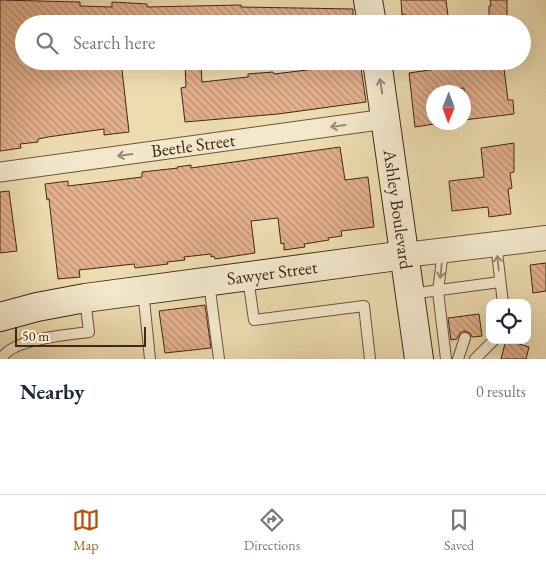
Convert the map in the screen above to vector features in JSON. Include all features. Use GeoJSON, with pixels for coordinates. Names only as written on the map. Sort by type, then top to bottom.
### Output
{"type":"FeatureCollection","features":[{"type":"Feature","properties":{"kind":"main road"},"geometry":{"type":"LineString","coordinates":[[368,0],[370,15]]}},
{"type":"Feature","properties":{"kind":"main road","name":"Ashley Boulevard"},"geometry":{"type":"LineString","coordinates":[[378,70],[406,255],[419,359]]}},
{"type":"Feature","properties":{"kind":"main road","name":"Sawyer Street"},"geometry":{"type":"LineString","coordinates":[[0,317],[37,307],[85,298],[406,255]]}},
{"type":"Feature","properties":{"kind":"street","name":"Beetle Street"},"geometry":{"type":"LineString","coordinates":[[0,172],[386,119]]}},
{"type":"Feature","properties":{"kind":"street","name":"Sawyer Street"},"geometry":{"type":"LineString","coordinates":[[406,255],[546,238]]}},
{"type":"Feature","properties":{"kind":"lane"},"geometry":{"type":"LineString","coordinates":[[496,244],[502,299]]}},
{"type":"Feature","properties":{"kind":"lane"},"geometry":{"type":"LineString","coordinates":[[443,251],[438,291],[446,359]]}},
{"type":"Feature","properties":{"kind":"lane"},"geometry":{"type":"LineString","coordinates":[[247,276],[254,320],[364,306],[370,359]]}},
{"type":"Feature","properties":{"kind":"lane"},"geometry":{"type":"LineString","coordinates":[[209,282],[219,359]]}},
{"type":"Feature","properties":{"kind":"lane"},"geometry":{"type":"LineString","coordinates":[[410,294],[500,282]]}},
{"type":"Feature","properties":{"kind":"lane"},"geometry":{"type":"LineString","coordinates":[[143,290],[150,359]]}},
{"type":"Feature","properties":{"kind":"lane"},"geometry":{"type":"LineString","coordinates":[[2,359],[2,356],[8,350],[37,340],[88,332],[85,298]]}},
{"type":"Feature","properties":{"kind":"lane"},"geometry":{"type":"LineString","coordinates":[[458,359],[465,338]]}},
{"type":"Feature","properties":{"kind":"lane"},"geometry":{"type":"LineString","coordinates":[[475,359],[490,344]]}},
{"type":"Feature","properties":{"kind":"building"},"geometry":{"type":"Polygon","coordinates":[[[0,0],[80,2],[80,6],[112,7],[112,2],[147,4],[147,7],[241,5],[241,7],[353,9],[353,15],[15,15],[15,70],[122,70],[129,132],[104,135],[104,129],[48,137],[38,139],[38,142],[20,144],[21,148],[0,151],[0,0]]]}},
{"type":"Feature","properties":{"kind":"building"},"geometry":{"type":"Polygon","coordinates":[[[401,0],[446,0],[448,15],[402,15],[401,0]]]}},
{"type":"Feature","properties":{"kind":"building"},"geometry":{"type":"Polygon","coordinates":[[[490,0],[507,0],[507,15],[489,15],[489,6],[491,6],[490,0]]]}},
{"type":"Feature","properties":{"kind":"building"},"geometry":{"type":"Polygon","coordinates":[[[185,70],[201,70],[202,82],[248,77],[248,74],[273,72],[274,74],[307,70],[361,70],[366,102],[278,114],[185,122],[181,88],[186,87],[185,70]]]}},
{"type":"Feature","properties":{"kind":"building"},"geometry":{"type":"Polygon","coordinates":[[[429,70],[504,70],[508,100],[513,100],[514,114],[471,119],[471,85],[426,85],[426,125],[415,127],[409,73],[429,70]]]}},
{"type":"Feature","properties":{"kind":"building"},"geometry":{"type":"Polygon","coordinates":[[[514,143],[514,172],[510,173],[512,188],[508,189],[511,214],[489,217],[488,207],[452,211],[449,181],[484,177],[481,148],[514,143]]]}},
{"type":"Feature","properties":{"kind":"building"},"geometry":{"type":"Polygon","coordinates":[[[340,147],[345,180],[368,177],[374,227],[341,231],[342,236],[304,244],[305,247],[284,250],[284,243],[281,244],[278,218],[251,221],[255,253],[215,259],[214,256],[211,257],[211,254],[184,257],[185,260],[167,262],[168,264],[135,268],[134,264],[79,270],[80,277],[58,279],[49,199],[47,200],[45,184],[68,181],[68,186],[142,177],[142,172],[191,165],[191,168],[340,147]]]}},
{"type":"Feature","properties":{"kind":"building"},"geometry":{"type":"Polygon","coordinates":[[[9,191],[17,251],[0,253],[0,192],[9,191]]]}},
{"type":"Feature","properties":{"kind":"building"},"geometry":{"type":"Polygon","coordinates":[[[546,263],[546,291],[533,293],[530,265],[546,263]]]}},
{"type":"Feature","properties":{"kind":"building"},"geometry":{"type":"Polygon","coordinates":[[[205,305],[211,348],[165,353],[159,311],[205,305]]]}},
{"type":"Feature","properties":{"kind":"building"},"geometry":{"type":"Polygon","coordinates":[[[479,314],[482,336],[472,337],[470,333],[464,331],[460,333],[457,339],[451,340],[448,318],[479,314]]]}},
{"type":"Feature","properties":{"kind":"building"},"geometry":{"type":"Polygon","coordinates":[[[505,344],[519,344],[529,347],[526,359],[501,359],[505,344]]]}}]}
